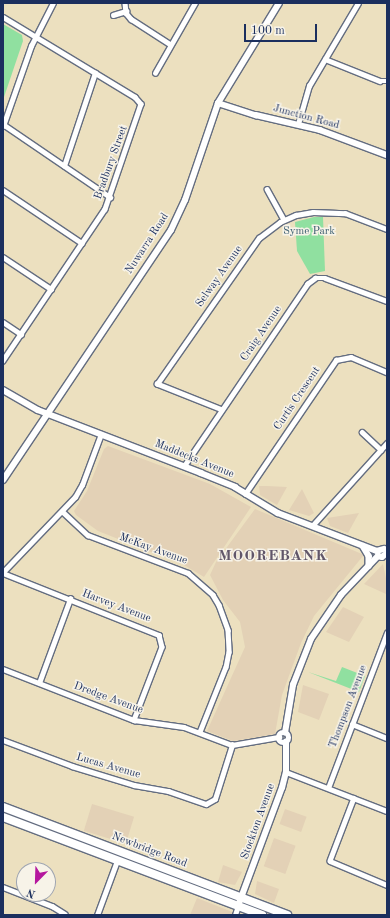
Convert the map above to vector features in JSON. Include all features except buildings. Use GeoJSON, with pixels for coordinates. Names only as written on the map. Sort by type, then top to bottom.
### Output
{"type":"FeatureCollection","features":[{"type":"Feature","properties":{"kind":"highway","name":"Newbridge Road"},"geometry":{"type":"LineString","coordinates":[[3,807],[286,915]]}},
{"type":"Feature","properties":{"kind":"highway","name":"Newbridge Road"},"geometry":{"type":"LineString","coordinates":[[3,817],[262,915]]}},
{"type":"Feature","properties":{"kind":"main road","name":"Nuwarra Road"},"geometry":{"type":"LineString","coordinates":[[3,480],[171,230],[185,200],[218,103],[279,3]]}},
{"type":"Feature","properties":{"kind":"street"},"geometry":{"type":"LineString","coordinates":[[53,3],[35,37],[3,125],[110,198]]}},
{"type":"Feature","properties":{"kind":"street"},"geometry":{"type":"LineString","coordinates":[[125,3],[126,11],[134,22],[170,44]]}},
{"type":"Feature","properties":{"kind":"street"},"geometry":{"type":"LineString","coordinates":[[155,73],[170,44],[195,3]]}},
{"type":"Feature","properties":{"kind":"street"},"geometry":{"type":"LineString","coordinates":[[298,124],[309,86],[358,3]]}},
{"type":"Feature","properties":{"kind":"street"},"geometry":{"type":"LineString","coordinates":[[113,15],[126,11]]}},
{"type":"Feature","properties":{"kind":"street","name":"Bradbury Street"},"geometry":{"type":"LineString","coordinates":[[3,17],[135,97],[141,104],[110,198],[82,244],[3,361]]}},
{"type":"Feature","properties":{"kind":"street"},"geometry":{"type":"LineString","coordinates":[[325,59],[387,82]]}},
{"type":"Feature","properties":{"kind":"street"},"geometry":{"type":"LineString","coordinates":[[64,166],[95,73]]}},
{"type":"Feature","properties":{"kind":"street","name":"Junction Road"},"geometry":{"type":"LineString","coordinates":[[218,103],[256,115],[320,130],[387,156]]}},
{"type":"Feature","properties":{"kind":"street"},"geometry":{"type":"LineString","coordinates":[[267,189],[284,220]]}},
{"type":"Feature","properties":{"kind":"street"},"geometry":{"type":"LineString","coordinates":[[3,190],[82,244]]}},
{"type":"Feature","properties":{"kind":"street","name":"Selway Avenue"},"geometry":{"type":"LineString","coordinates":[[222,410],[157,384],[250,249],[265,232],[284,220],[305,213],[334,212],[345,213],[387,229]]}},
{"type":"Feature","properties":{"kind":"street"},"geometry":{"type":"LineString","coordinates":[[3,256],[51,289]]}},
{"type":"Feature","properties":{"kind":"street","name":"Craig Avenue"},"geometry":{"type":"LineString","coordinates":[[184,466],[303,287],[311,281],[325,278],[387,301]]}},
{"type":"Feature","properties":{"kind":"street"},"geometry":{"type":"LineString","coordinates":[[3,322],[21,334]]}},
{"type":"Feature","properties":{"kind":"street","name":"Curtis Crescent"},"geometry":{"type":"LineString","coordinates":[[245,494],[336,360],[351,357],[387,372]]}},
{"type":"Feature","properties":{"kind":"street","name":"Maddecks Avenue"},"geometry":{"type":"LineString","coordinates":[[3,390],[22,402],[47,413],[184,466],[245,494],[269,509],[363,546],[377,554]]}},
{"type":"Feature","properties":{"kind":"street"},"geometry":{"type":"LineString","coordinates":[[362,432],[381,450]]}},
{"type":"Feature","properties":{"kind":"street"},"geometry":{"type":"LineString","coordinates":[[3,572],[63,512],[82,485],[101,434]]}},
{"type":"Feature","properties":{"kind":"street"},"geometry":{"type":"LineString","coordinates":[[312,526],[387,443]]}},
{"type":"Feature","properties":{"kind":"street","name":"McKay Avenue"},"geometry":{"type":"LineString","coordinates":[[63,512],[88,535],[188,573],[213,595],[219,605],[228,630],[229,652],[226,666],[200,732]]}},
{"type":"Feature","properties":{"kind":"street"},"geometry":{"type":"LineString","coordinates":[[363,546],[369,556],[368,566]]}},
{"type":"Feature","properties":{"kind":"street"},"geometry":{"type":"LineString","coordinates":[[279,737],[281,742],[286,742],[289,738],[286,733],[293,685],[311,639],[327,613],[377,554],[386,551]]}},
{"type":"Feature","properties":{"kind":"street","name":"Harvey Avenue"},"geometry":{"type":"LineString","coordinates":[[3,572],[154,632],[160,637],[162,647],[134,720]]}},
{"type":"Feature","properties":{"kind":"street"},"geometry":{"type":"LineString","coordinates":[[39,683],[70,599]]}},
{"type":"Feature","properties":{"kind":"street","name":"Thompson Avenue"},"geometry":{"type":"LineString","coordinates":[[328,788],[387,633]]}},
{"type":"Feature","properties":{"kind":"street","name":"Dredge Avenue"},"geometry":{"type":"LineString","coordinates":[[3,669],[134,720],[181,726],[232,745]]}},
{"type":"Feature","properties":{"kind":"street"},"geometry":{"type":"LineString","coordinates":[[352,724],[387,738]]}},
{"type":"Feature","properties":{"kind":"street"},"geometry":{"type":"LineString","coordinates":[[232,745],[279,737],[281,734],[286,733]]}},
{"type":"Feature","properties":{"kind":"street","name":"Lucas Avenue"},"geometry":{"type":"LineString","coordinates":[[3,740],[72,766],[134,785],[168,792],[209,806],[216,795],[232,745]]}},
{"type":"Feature","properties":{"kind":"street","name":"Stockton Avenue"},"geometry":{"type":"LineString","coordinates":[[238,906],[276,808],[286,772],[286,742]]}},
{"type":"Feature","properties":{"kind":"street"},"geometry":{"type":"LineString","coordinates":[[286,772],[387,811]]}},
{"type":"Feature","properties":{"kind":"street"},"geometry":{"type":"LineString","coordinates":[[354,798],[330,861],[387,885]]}},
{"type":"Feature","properties":{"kind":"street"},"geometry":{"type":"LineString","coordinates":[[97,915],[117,861]]}},
{"type":"Feature","properties":{"kind":"street"},"geometry":{"type":"LineString","coordinates":[[3,887],[52,906],[65,914]]}},
{"type":"Feature","properties":{"kind":"street"},"geometry":{"type":"LineString","coordinates":[[235,915],[238,906]]}},
{"type":"Feature","properties":{"kind":"shaded area"},"geometry":{"type":"Polygon","coordinates":[[[108,446],[210,484],[251,507],[204,577],[184,565],[98,531],[76,515],[74,511],[87,491],[104,449],[108,446]]]}},
{"type":"Feature","properties":{"kind":"shaded area"},"geometry":{"type":"Polygon","coordinates":[[[259,486],[287,487],[277,505],[260,495],[259,486]]]}},
{"type":"Feature","properties":{"kind":"shaded area"},"geometry":{"type":"Polygon","coordinates":[[[302,489],[314,513],[309,516],[289,510],[302,489]]]}},
{"type":"Feature","properties":{"kind":"shaded area"},"geometry":{"type":"Polygon","coordinates":[[[255,509],[362,554],[363,556],[314,616],[301,643],[282,695],[275,734],[233,741],[207,731],[245,647],[240,622],[223,600],[210,575],[216,562],[255,509]]]}},
{"type":"Feature","properties":{"kind":"shaded area"},"geometry":{"type":"Polygon","coordinates":[[[359,513],[348,533],[330,526],[327,518],[359,513]]]}},
{"type":"Feature","properties":{"kind":"shaded area"},"geometry":{"type":"Polygon","coordinates":[[[383,564],[387,583],[386,594],[364,584],[383,564]]]}},
{"type":"Feature","properties":{"kind":"shaded area"},"geometry":{"type":"Polygon","coordinates":[[[343,607],[364,617],[349,642],[326,632],[343,607]]]}},
{"type":"Feature","properties":{"kind":"shaded area"},"geometry":{"type":"Polygon","coordinates":[[[303,685],[329,694],[319,720],[298,712],[303,685]]]}},
{"type":"Feature","properties":{"kind":"shaded area"},"geometry":{"type":"Polygon","coordinates":[[[92,804],[134,817],[126,844],[84,831],[92,804]]]}},
{"type":"Feature","properties":{"kind":"shaded area"},"geometry":{"type":"Polygon","coordinates":[[[285,809],[307,817],[301,832],[280,824],[285,809]]]}},
{"type":"Feature","properties":{"kind":"shaded area"},"geometry":{"type":"Polygon","coordinates":[[[274,838],[296,846],[285,874],[264,866],[274,838]]]}},
{"type":"Feature","properties":{"kind":"shaded area"},"geometry":{"type":"Polygon","coordinates":[[[223,865],[242,872],[235,885],[218,882],[223,865]]]}},
{"type":"Feature","properties":{"kind":"shaded area"},"geometry":{"type":"Polygon","coordinates":[[[257,881],[279,889],[274,903],[255,894],[257,881]]]}},
{"type":"Feature","properties":{"kind":"shaded area"},"geometry":{"type":"Polygon","coordinates":[[[197,898],[240,915],[190,915],[197,898]]]}},
{"type":"Feature","properties":{"kind":"green space"},"geometry":{"type":"Polygon","coordinates":[[[3,24],[22,35],[23,41],[3,100],[3,24]]]}},
{"type":"Feature","properties":{"kind":"green space","name":"Syme Park"},"geometry":{"type":"Polygon","coordinates":[[[314,217],[323,217],[325,271],[310,274],[297,251],[295,222],[314,217]]]}},
{"type":"Feature","properties":{"kind":"green space"},"geometry":{"type":"Polygon","coordinates":[[[342,667],[365,676],[359,692],[308,672],[336,681],[342,667]]]}},
{"type":"Feature","properties":{"kind":"district","name":"MOOREBANK"},"geometry":{"type":"Point","coordinates":[273,557]}}]}
